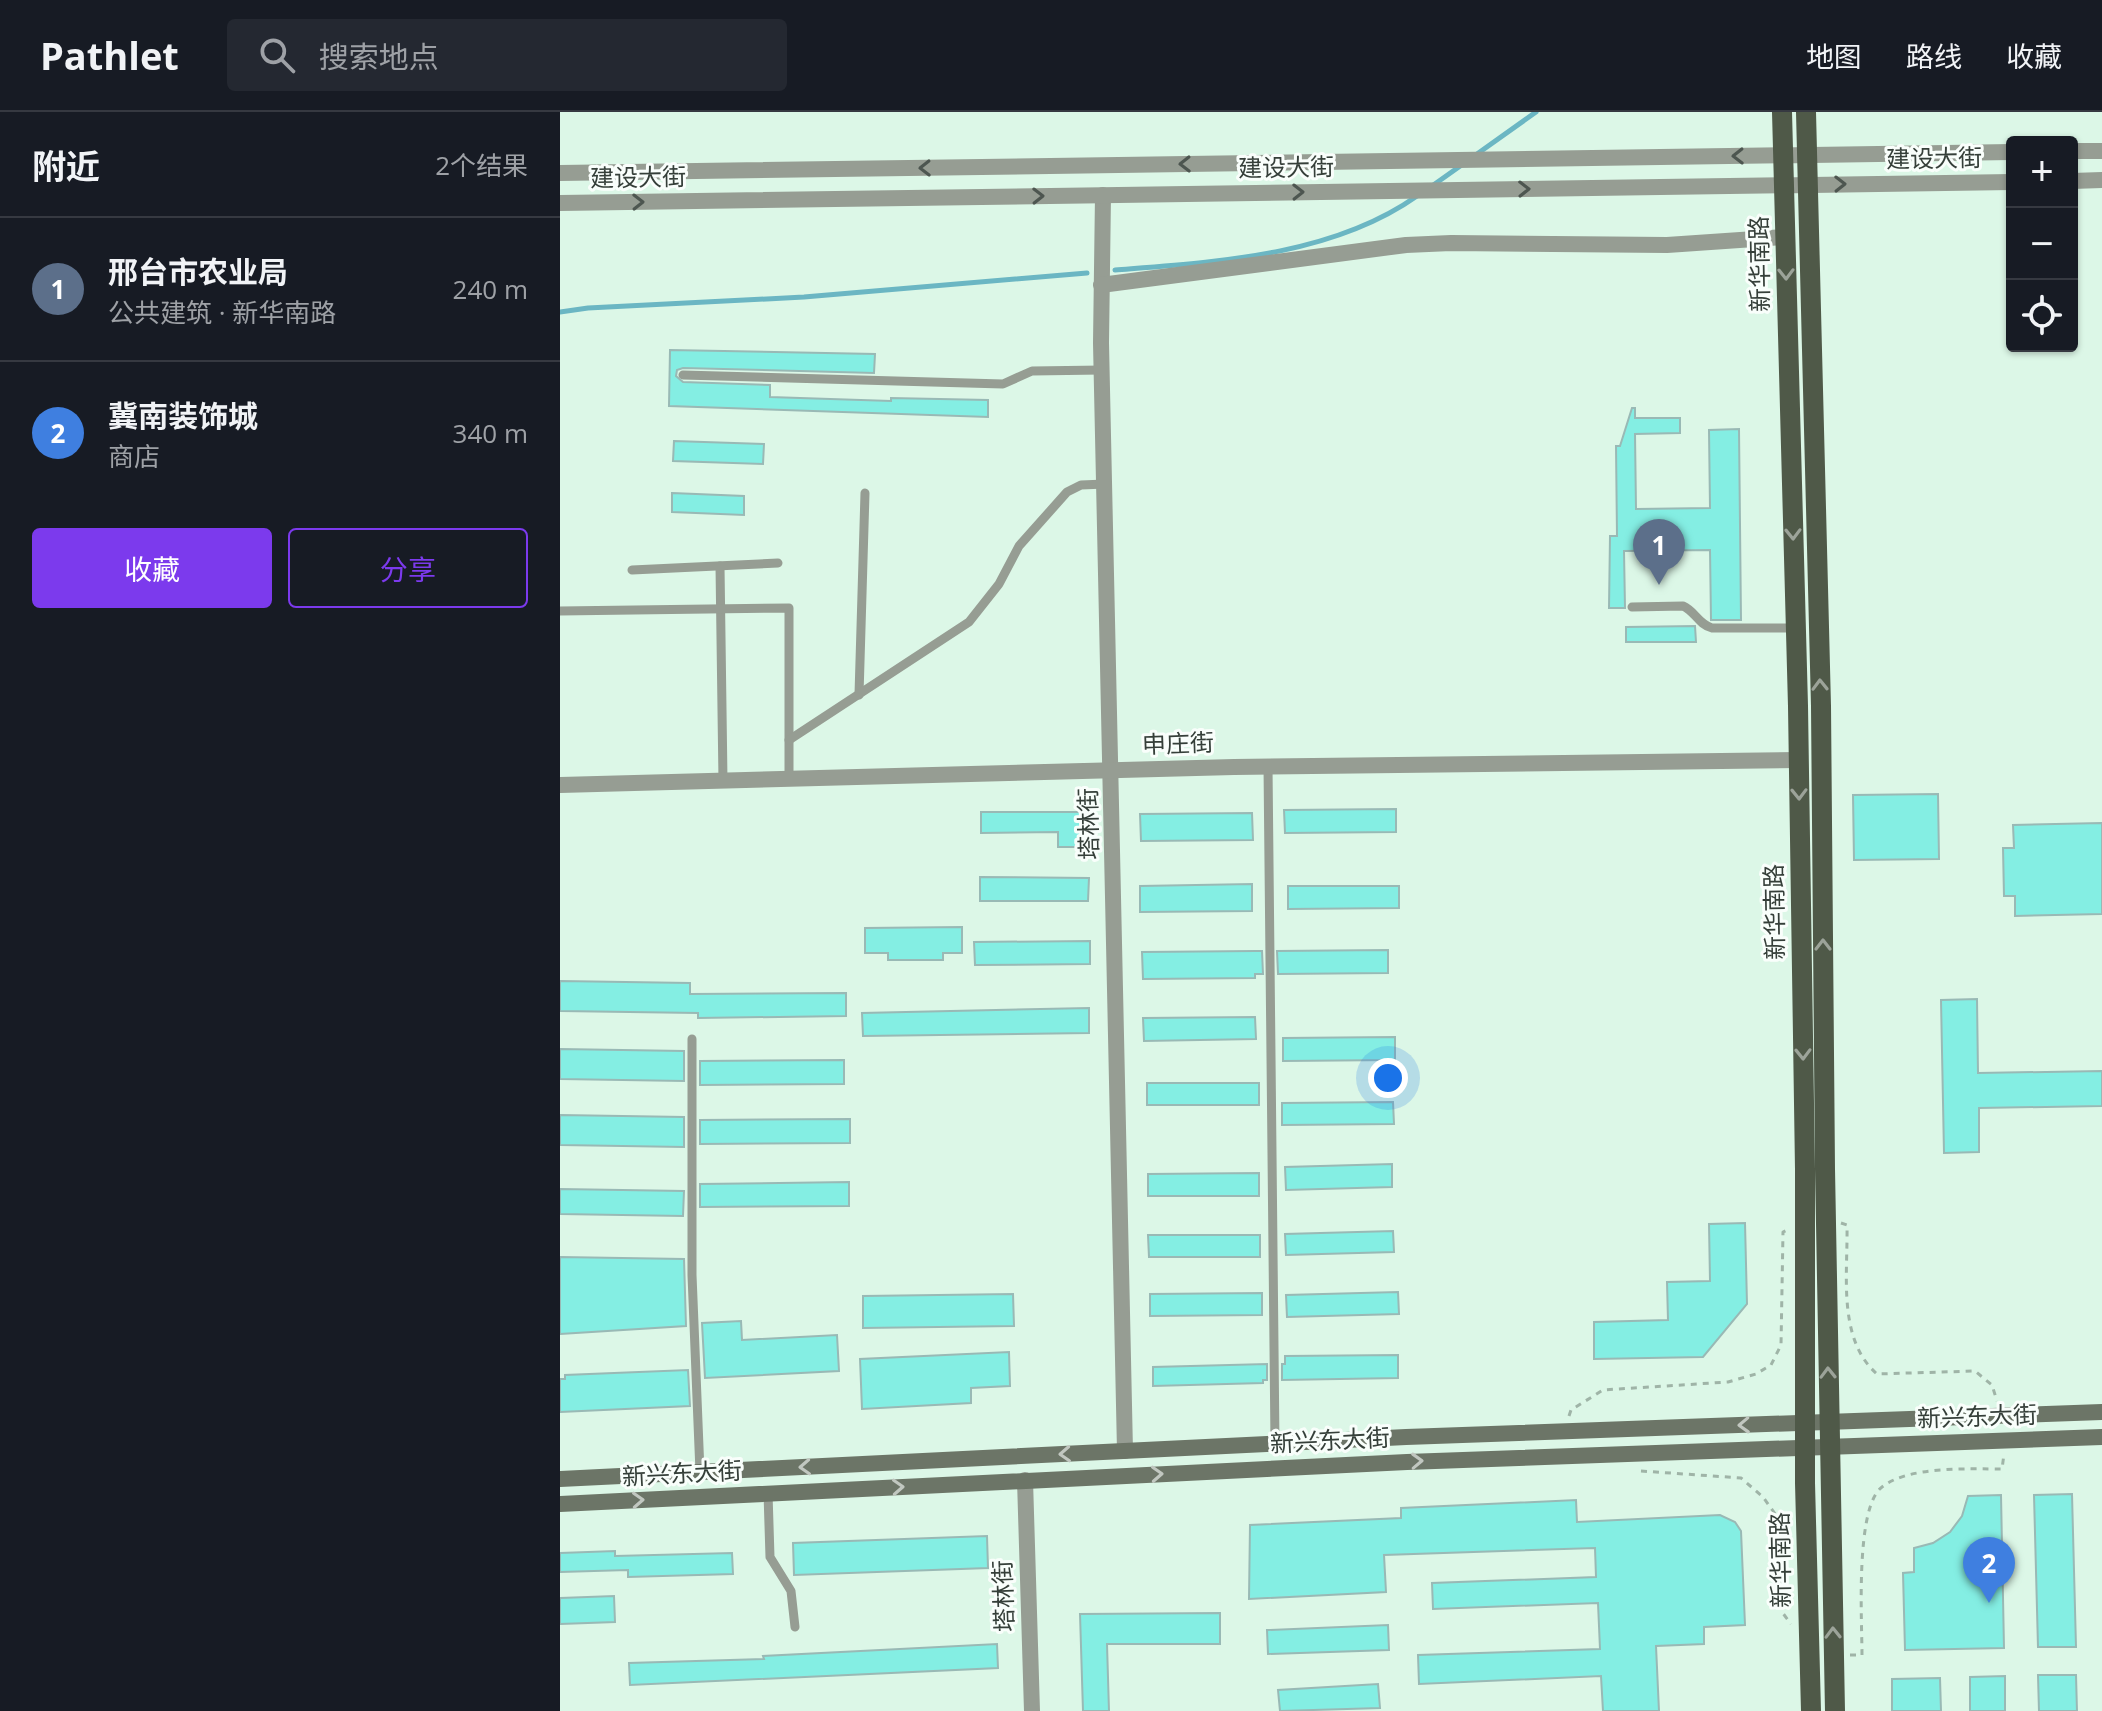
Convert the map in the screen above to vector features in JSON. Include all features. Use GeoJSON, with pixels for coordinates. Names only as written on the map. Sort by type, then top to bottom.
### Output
{"type":"FeatureCollection","features":[{"type":"Feature","properties":{"kind":"main road","name":"新华南路"},"geometry":{"type":"LineString","coordinates":[[1782,112],[1798,760],[1811,1711]]}},
{"type":"Feature","properties":{"kind":"main road","name":"新华南路"},"geometry":{"type":"LineString","coordinates":[[1806,112],[1821,706],[1835,1711]]}},
{"type":"Feature","properties":{"kind":"main road","name":"新兴东大街"},"geometry":{"type":"LineString","coordinates":[[560,1479],[1275,1444],[2102,1412]]}},
{"type":"Feature","properties":{"kind":"main road","name":"新兴东大街"},"geometry":{"type":"LineString","coordinates":[[560,1504],[1407,1462],[2102,1437]]}},
{"type":"Feature","properties":{"kind":"street"},"geometry":{"type":"LineString","coordinates":[[2078,151],[2102,151]]}},
{"type":"Feature","properties":{"kind":"street","name":"建设大街"},"geometry":{"type":"LineString","coordinates":[[560,173],[2006,152]]}},
{"type":"Feature","properties":{"kind":"street"},"geometry":{"type":"LineString","coordinates":[[2078,181],[2102,180]]}},
{"type":"Feature","properties":{"kind":"street","name":"建设大街"},"geometry":{"type":"LineString","coordinates":[[560,203],[2006,182]]}},
{"type":"Feature","properties":{"kind":"street","name":"塔林街"},"geometry":{"type":"LineString","coordinates":[[1103,195],[1102,370],[1125,1451]]}},
{"type":"Feature","properties":{"kind":"street"},"geometry":{"type":"LineString","coordinates":[[1101,285],[1406,245],[1667,245],[1785,237]]}},
{"type":"Feature","properties":{"kind":"street","name":"申庄街"},"geometry":{"type":"LineString","coordinates":[[560,785],[1268,766],[1798,760]]}},
{"type":"Feature","properties":{"kind":"street","name":"塔林街"},"geometry":{"type":"LineString","coordinates":[[1025,1480],[1032,1711]]}},
{"type":"Feature","properties":{"kind":"lane"},"geometry":{"type":"LineString","coordinates":[[683,375],[1003,384],[1032,371],[1102,370]]}},
{"type":"Feature","properties":{"kind":"lane"},"geometry":{"type":"LineString","coordinates":[[789,740],[969,622],[999,584],[1019,546],[1067,492],[1081,485],[1105,484]]}},
{"type":"Feature","properties":{"kind":"lane"},"geometry":{"type":"LineString","coordinates":[[859,695],[865,493]]}},
{"type":"Feature","properties":{"kind":"lane"},"geometry":{"type":"LineString","coordinates":[[632,570],[778,563]]}},
{"type":"Feature","properties":{"kind":"lane"},"geometry":{"type":"LineString","coordinates":[[720,566],[723,781]]}},
{"type":"Feature","properties":{"kind":"lane"},"geometry":{"type":"LineString","coordinates":[[1632,607],[1683,606],[1690,609],[1705,626],[1712,628],[1795,628]]}},
{"type":"Feature","properties":{"kind":"lane"},"geometry":{"type":"LineString","coordinates":[[560,611],[789,608],[789,780]]}},
{"type":"Feature","properties":{"kind":"lane"},"geometry":{"type":"LineString","coordinates":[[1268,766],[1275,1444]]}},
{"type":"Feature","properties":{"kind":"lane"},"geometry":{"type":"LineString","coordinates":[[692,1039],[692,1275],[700,1472]]}},
{"type":"Feature","properties":{"kind":"lane"},"geometry":{"type":"LineString","coordinates":[[768,1493],[770,1557],[791,1591],[795,1627]]}},
{"type":"Feature","properties":{"kind":"path"},"geometry":{"type":"LineString","coordinates":[[1826,1219],[1847,1225],[1848,1323],[1867,1365],[1877,1374],[1975,1371],[1992,1385],[2003,1416]]}},
{"type":"Feature","properties":{"kind":"path"},"geometry":{"type":"LineString","coordinates":[[1562,1432],[1571,1410],[1603,1390],[1728,1382],[1756,1374],[1771,1365],[1781,1345],[1783,1232],[1805,1220]]}},
{"type":"Feature","properties":{"kind":"path"},"geometry":{"type":"LineString","coordinates":[[1834,1655],[1862,1655],[1864,1540],[1873,1495],[1891,1481],[1918,1473],[2002,1469],[2005,1440]]}},
{"type":"Feature","properties":{"kind":"path"},"geometry":{"type":"LineString","coordinates":[[1637,1470],[1741,1478],[1763,1497],[1778,1518],[1782,1612],[1791,1624],[1809,1633]]}},
{"type":"Feature","properties":{"kind":"building"},"geometry":{"type":"Polygon","coordinates":[[[670,350],[875,354],[874,373],[683,368],[677,370],[676,376],[683,382],[770,385],[770,397],[988,400],[988,417],[669,406],[670,350]]]}},
{"type":"Feature","properties":{"kind":"building"},"geometry":{"type":"Polygon","coordinates":[[[1632,408],[1635,408],[1635,418],[1680,418],[1680,433],[1635,434],[1636,509],[1710,508],[1709,430],[1739,429],[1741,620],[1711,620],[1710,550],[1624,551],[1625,608],[1609,608],[1610,536],[1617,536],[1616,446],[1620,446],[1632,408]]]}},
{"type":"Feature","properties":{"kind":"building"},"geometry":{"type":"Polygon","coordinates":[[[674,441],[764,444],[763,464],[673,461],[674,441]]]}},
{"type":"Feature","properties":{"kind":"building"},"geometry":{"type":"Polygon","coordinates":[[[672,493],[744,496],[744,515],[672,512],[672,493]]]}},
{"type":"Feature","properties":{"kind":"building"},"geometry":{"type":"Polygon","coordinates":[[[1695,626],[1696,642],[1626,642],[1626,627],[1695,626]]]}},
{"type":"Feature","properties":{"kind":"building"},"geometry":{"type":"Polygon","coordinates":[[[1938,794],[1939,859],[1854,860],[1853,795],[1938,794]]]}},
{"type":"Feature","properties":{"kind":"building"},"geometry":{"type":"Polygon","coordinates":[[[1396,809],[1396,832],[1285,833],[1284,810],[1396,809]]]}},
{"type":"Feature","properties":{"kind":"building"},"geometry":{"type":"Polygon","coordinates":[[[981,812],[1081,812],[1081,847],[1058,847],[1058,832],[981,833],[981,812]]]}},
{"type":"Feature","properties":{"kind":"building"},"geometry":{"type":"Polygon","coordinates":[[[1252,813],[1253,840],[1141,841],[1140,814],[1252,813]]]}},
{"type":"Feature","properties":{"kind":"building"},"geometry":{"type":"Polygon","coordinates":[[[2102,823],[2102,914],[2015,916],[2015,896],[2004,896],[2003,848],[2014,848],[2013,825],[2102,823]]]}},
{"type":"Feature","properties":{"kind":"building"},"geometry":{"type":"Polygon","coordinates":[[[980,877],[1089,878],[1088,901],[980,901],[980,877]]]}},
{"type":"Feature","properties":{"kind":"building"},"geometry":{"type":"Polygon","coordinates":[[[1252,884],[1252,911],[1140,912],[1140,886],[1252,884]]]}},
{"type":"Feature","properties":{"kind":"building"},"geometry":{"type":"Polygon","coordinates":[[[1288,886],[1399,886],[1399,908],[1288,909],[1288,886]]]}},
{"type":"Feature","properties":{"kind":"building"},"geometry":{"type":"Polygon","coordinates":[[[962,927],[962,953],[943,953],[943,960],[888,960],[888,953],[865,953],[865,928],[962,927]]]}},
{"type":"Feature","properties":{"kind":"building"},"geometry":{"type":"Polygon","coordinates":[[[1090,941],[1090,964],[975,965],[974,942],[1090,941]]]}},
{"type":"Feature","properties":{"kind":"building"},"geometry":{"type":"Polygon","coordinates":[[[1388,950],[1388,973],[1278,974],[1277,951],[1388,950]]]}},
{"type":"Feature","properties":{"kind":"building"},"geometry":{"type":"Polygon","coordinates":[[[1262,951],[1263,974],[1255,974],[1255,978],[1143,979],[1142,952],[1262,951]]]}},
{"type":"Feature","properties":{"kind":"building"},"geometry":{"type":"Polygon","coordinates":[[[560,981],[690,983],[690,994],[846,993],[846,1016],[698,1018],[698,1013],[560,1011],[560,981]]]}},
{"type":"Feature","properties":{"kind":"building"},"geometry":{"type":"Polygon","coordinates":[[[1977,999],[1978,1073],[2102,1071],[2102,1106],[1979,1108],[1979,1152],[1944,1153],[1941,1000],[1977,999]]]}},
{"type":"Feature","properties":{"kind":"building"},"geometry":{"type":"Polygon","coordinates":[[[1089,1008],[1089,1033],[863,1036],[862,1013],[1089,1008]]]}},
{"type":"Feature","properties":{"kind":"building"},"geometry":{"type":"Polygon","coordinates":[[[1255,1017],[1256,1039],[1144,1041],[1143,1018],[1255,1017]]]}},
{"type":"Feature","properties":{"kind":"building"},"geometry":{"type":"Polygon","coordinates":[[[1395,1037],[1395,1060],[1283,1061],[1283,1038],[1395,1037]]]}},
{"type":"Feature","properties":{"kind":"building"},"geometry":{"type":"Polygon","coordinates":[[[560,1049],[684,1051],[684,1081],[560,1079],[560,1049]]]}},
{"type":"Feature","properties":{"kind":"building"},"geometry":{"type":"Polygon","coordinates":[[[844,1060],[844,1084],[700,1085],[700,1061],[844,1060]]]}},
{"type":"Feature","properties":{"kind":"building"},"geometry":{"type":"Polygon","coordinates":[[[1147,1083],[1259,1083],[1259,1105],[1147,1105],[1147,1083]]]}},
{"type":"Feature","properties":{"kind":"building"},"geometry":{"type":"Polygon","coordinates":[[[1393,1102],[1394,1124],[1282,1125],[1282,1103],[1393,1102]]]}},
{"type":"Feature","properties":{"kind":"building"},"geometry":{"type":"Polygon","coordinates":[[[560,1115],[684,1117],[684,1147],[560,1145],[560,1115]]]}},
{"type":"Feature","properties":{"kind":"building"},"geometry":{"type":"Polygon","coordinates":[[[850,1119],[850,1143],[700,1144],[700,1120],[850,1119]]]}},
{"type":"Feature","properties":{"kind":"building"},"geometry":{"type":"Polygon","coordinates":[[[1392,1164],[1392,1187],[1286,1190],[1285,1167],[1392,1164]]]}},
{"type":"Feature","properties":{"kind":"building"},"geometry":{"type":"Polygon","coordinates":[[[1259,1173],[1259,1196],[1148,1196],[1148,1174],[1259,1173]]]}},
{"type":"Feature","properties":{"kind":"building"},"geometry":{"type":"Polygon","coordinates":[[[849,1182],[849,1206],[700,1207],[700,1184],[849,1182]]]}},
{"type":"Feature","properties":{"kind":"building"},"geometry":{"type":"Polygon","coordinates":[[[560,1189],[684,1191],[683,1216],[560,1214],[560,1189]]]}},
{"type":"Feature","properties":{"kind":"building"},"geometry":{"type":"Polygon","coordinates":[[[1745,1223],[1747,1304],[1703,1357],[1594,1359],[1594,1322],[1668,1320],[1667,1282],[1710,1281],[1709,1224],[1745,1223]]]}},
{"type":"Feature","properties":{"kind":"building"},"geometry":{"type":"Polygon","coordinates":[[[1393,1231],[1394,1252],[1286,1255],[1285,1234],[1393,1231]]]}},
{"type":"Feature","properties":{"kind":"building"},"geometry":{"type":"Polygon","coordinates":[[[1148,1235],[1260,1235],[1260,1257],[1149,1257],[1148,1235]]]}},
{"type":"Feature","properties":{"kind":"building"},"geometry":{"type":"Polygon","coordinates":[[[560,1257],[684,1259],[686,1326],[560,1334],[560,1257]]]}},
{"type":"Feature","properties":{"kind":"building"},"geometry":{"type":"Polygon","coordinates":[[[1398,1292],[1399,1314],[1287,1317],[1286,1295],[1398,1292]]]}},
{"type":"Feature","properties":{"kind":"building"},"geometry":{"type":"Polygon","coordinates":[[[1262,1293],[1262,1315],[1150,1316],[1150,1294],[1262,1293]]]}},
{"type":"Feature","properties":{"kind":"building"},"geometry":{"type":"Polygon","coordinates":[[[1013,1294],[1014,1326],[863,1328],[863,1296],[1013,1294]]]}},
{"type":"Feature","properties":{"kind":"building"},"geometry":{"type":"Polygon","coordinates":[[[741,1321],[742,1340],[837,1335],[839,1371],[705,1378],[702,1323],[741,1321]]]}},
{"type":"Feature","properties":{"kind":"building"},"geometry":{"type":"Polygon","coordinates":[[[1009,1352],[1010,1386],[971,1388],[971,1403],[862,1409],[860,1359],[1009,1352]]]}},
{"type":"Feature","properties":{"kind":"building"},"geometry":{"type":"Polygon","coordinates":[[[1398,1355],[1398,1378],[1282,1380],[1285,1356],[1398,1355]]]}},
{"type":"Feature","properties":{"kind":"building"},"geometry":{"type":"Polygon","coordinates":[[[1267,1364],[1267,1380],[1263,1383],[1153,1386],[1153,1367],[1267,1364]]]}},
{"type":"Feature","properties":{"kind":"building"},"geometry":{"type":"Polygon","coordinates":[[[688,1370],[690,1406],[560,1412],[560,1379],[565,1379],[565,1375],[688,1370]]]}},
{"type":"Feature","properties":{"kind":"building"},"geometry":{"type":"Polygon","coordinates":[[[2072,1494],[2076,1647],[2038,1647],[2034,1495],[2072,1494]]]}},
{"type":"Feature","properties":{"kind":"building"},"geometry":{"type":"Polygon","coordinates":[[[2001,1495],[2004,1648],[1905,1650],[1903,1573],[1914,1572],[1914,1548],[1933,1543],[1950,1532],[1962,1516],[1968,1496],[2001,1495]]]}},
{"type":"Feature","properties":{"kind":"building"},"geometry":{"type":"Polygon","coordinates":[[[1576,1500],[1577,1522],[1720,1515],[1735,1522],[1741,1531],[1745,1625],[1704,1627],[1704,1644],[1656,1646],[1659,1711],[1603,1711],[1601,1676],[1419,1684],[1418,1655],[1600,1649],[1598,1603],[1433,1609],[1432,1583],[1596,1577],[1595,1548],[1384,1555],[1386,1592],[1249,1599],[1250,1525],[1401,1518],[1401,1508],[1576,1500]]]}},
{"type":"Feature","properties":{"kind":"building"},"geometry":{"type":"Polygon","coordinates":[[[987,1536],[988,1568],[794,1575],[793,1543],[987,1536]]]}},
{"type":"Feature","properties":{"kind":"building"},"geometry":{"type":"Polygon","coordinates":[[[615,1551],[615,1556],[732,1553],[733,1574],[628,1577],[628,1570],[560,1572],[560,1553],[615,1551]]]}},
{"type":"Feature","properties":{"kind":"building"},"geometry":{"type":"Polygon","coordinates":[[[614,1596],[615,1622],[560,1624],[560,1598],[614,1596]]]}},
{"type":"Feature","properties":{"kind":"building"},"geometry":{"type":"Polygon","coordinates":[[[1220,1613],[1220,1644],[1107,1644],[1109,1711],[1083,1711],[1080,1614],[1220,1613]]]}},
{"type":"Feature","properties":{"kind":"building"},"geometry":{"type":"Polygon","coordinates":[[[1388,1625],[1389,1650],[1268,1654],[1267,1630],[1388,1625]]]}},
{"type":"Feature","properties":{"kind":"building"},"geometry":{"type":"Polygon","coordinates":[[[997,1644],[998,1668],[630,1685],[629,1663],[764,1659],[763,1656],[997,1644]]]}},
{"type":"Feature","properties":{"kind":"building"},"geometry":{"type":"Polygon","coordinates":[[[2038,1675],[2076,1675],[2077,1711],[2039,1711],[2038,1675]]]}},
{"type":"Feature","properties":{"kind":"building"},"geometry":{"type":"Polygon","coordinates":[[[2005,1676],[2005,1711],[1970,1711],[1970,1677],[2005,1676]]]}},
{"type":"Feature","properties":{"kind":"building"},"geometry":{"type":"Polygon","coordinates":[[[1940,1678],[1941,1711],[1892,1711],[1892,1679],[1940,1678]]]}},
{"type":"Feature","properties":{"kind":"building"},"geometry":{"type":"Polygon","coordinates":[[[1378,1684],[1380,1708],[1280,1711],[1278,1690],[1378,1684]]]}},
{"type":"Feature","properties":{"kind":"waterway"},"geometry":{"type":"LineString","coordinates":[[1477,154],[1536,112]]}},
{"type":"Feature","properties":{"kind":"waterway"},"geometry":{"type":"LineString","coordinates":[[1432,186],[1463,164]]}},
{"type":"Feature","properties":{"kind":"waterway"},"geometry":{"type":"LineString","coordinates":[[1115,270],[1233,259],[1311,244],[1384,216],[1417,196]]}},
{"type":"Feature","properties":{"kind":"waterway"},"geometry":{"type":"LineString","coordinates":[[560,312],[804,297],[1087,273]]}},
{"type":"Feature","properties":{"kind":"place","name":"邢台市农业局"},"geometry":{"type":"Point","coordinates":[1659,585]}},
{"type":"Feature","properties":{"kind":"place","name":"冀南装饰城"},"geometry":{"type":"Point","coordinates":[1989,1603]}}]}
